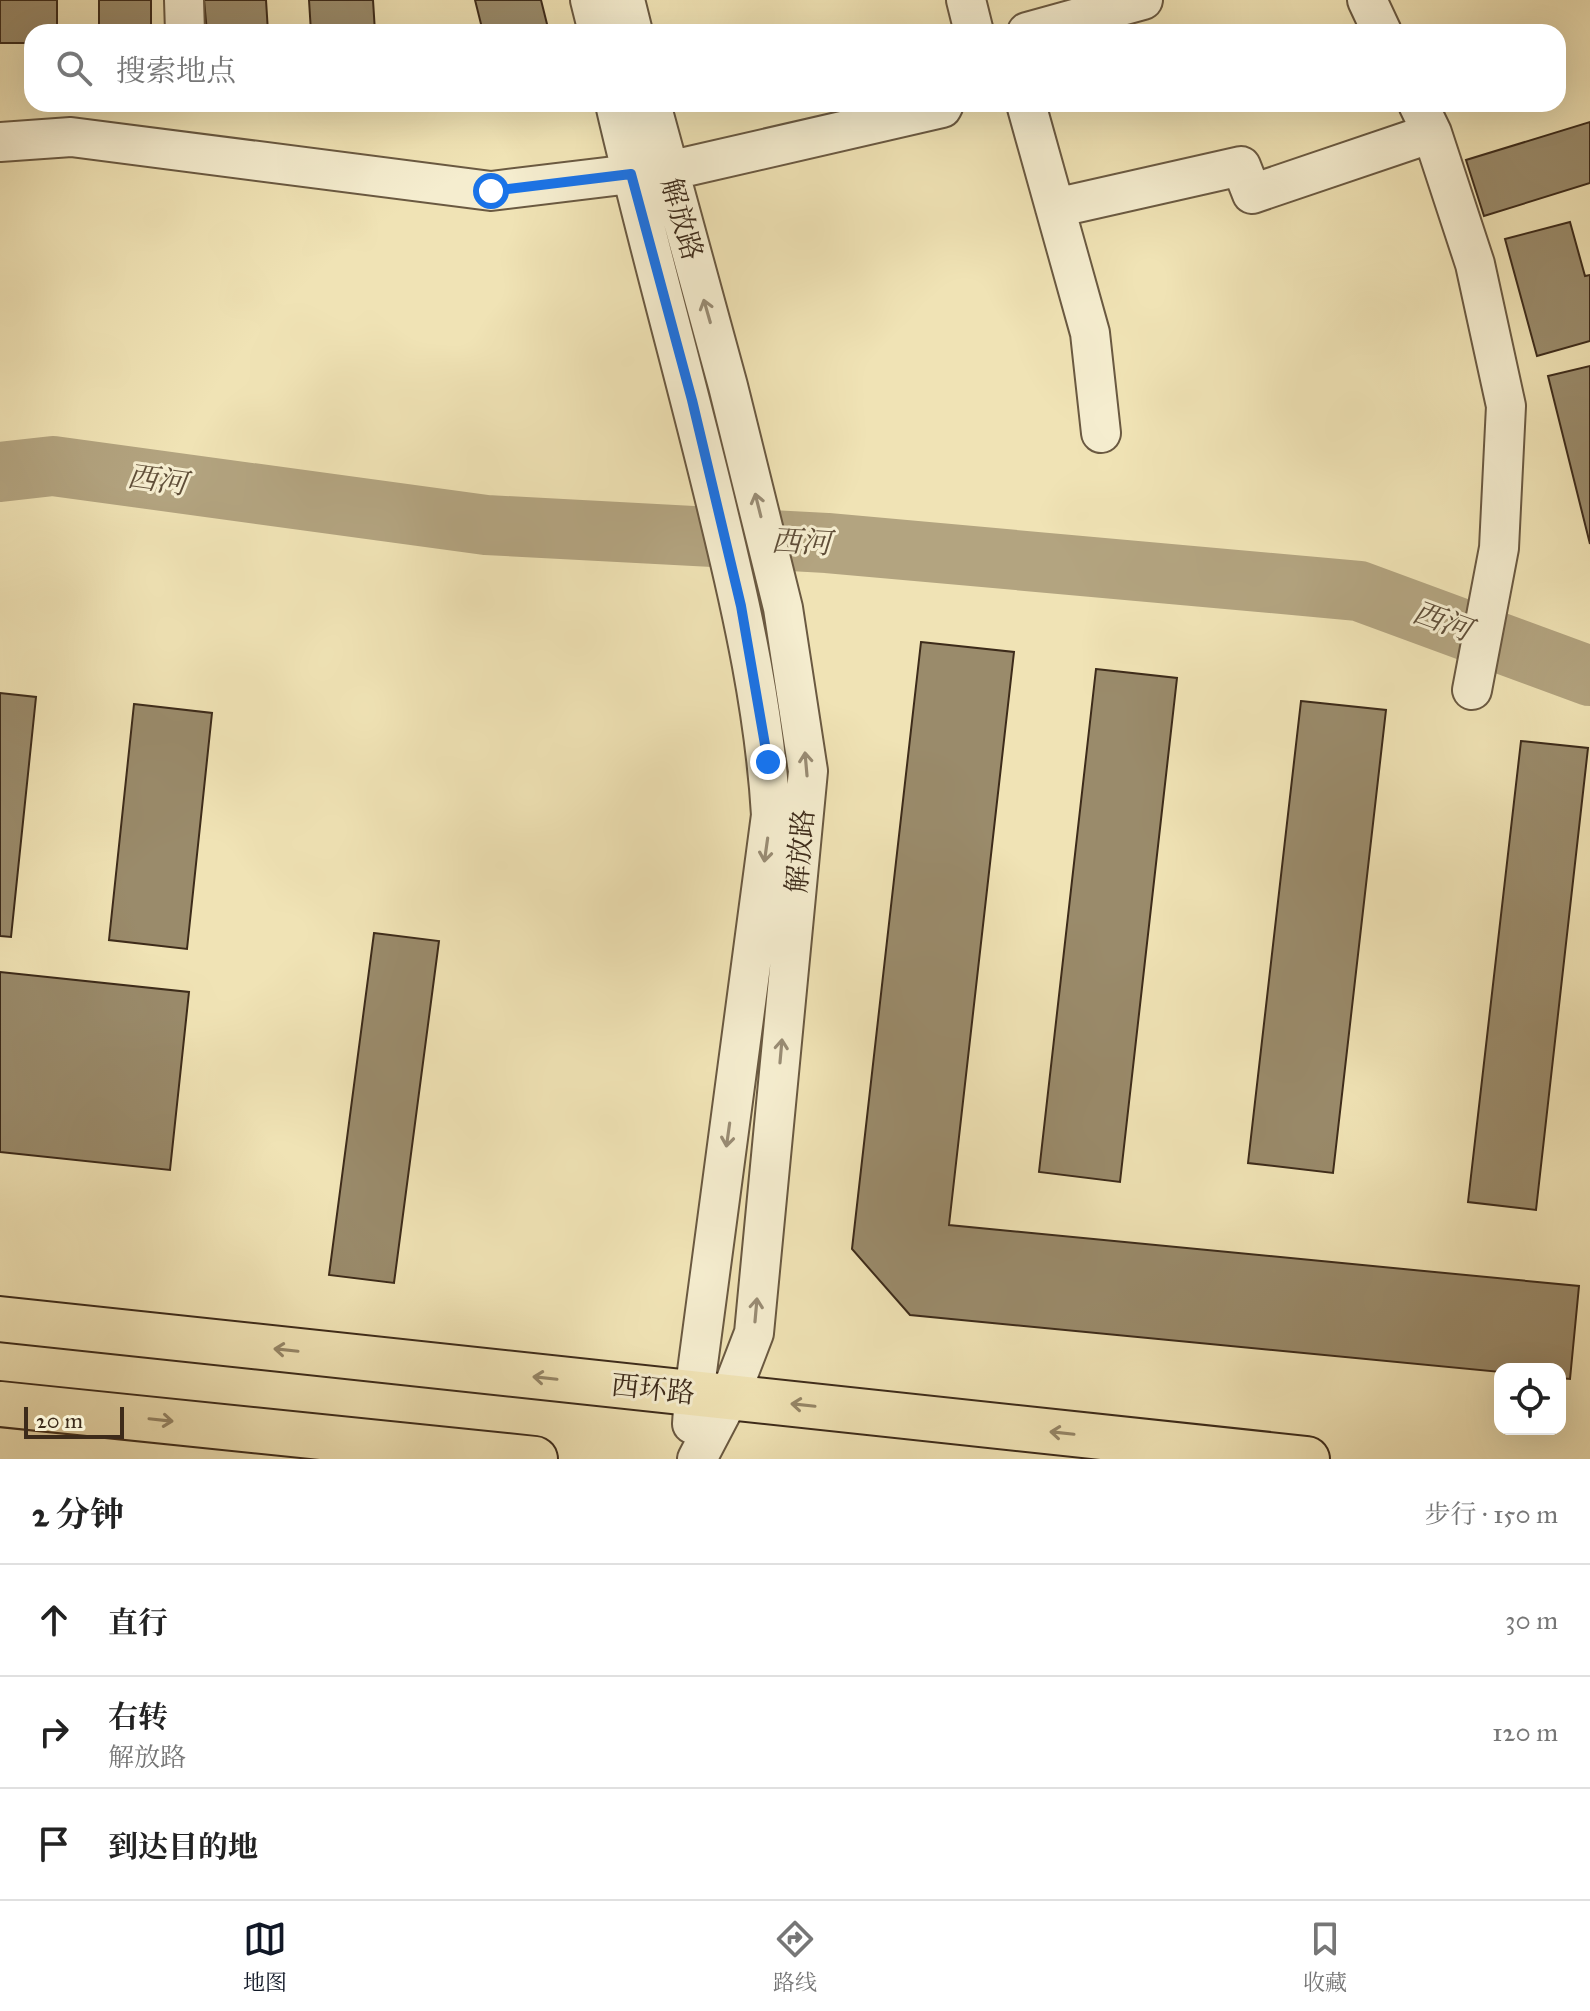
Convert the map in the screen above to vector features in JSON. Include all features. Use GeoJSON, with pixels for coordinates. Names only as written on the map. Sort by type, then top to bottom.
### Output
{"type":"FeatureCollection","features":[{"type":"Feature","properties":{"kind":"main road","name":"西环路"},"geometry":{"type":"LineString","coordinates":[[0,1319],[1307,1459]]}},
{"type":"Feature","properties":{"kind":"main road"},"geometry":{"type":"LineString","coordinates":[[0,1404],[535,1459]]}},
{"type":"Feature","properties":{"kind":"street"},"geometry":{"type":"LineString","coordinates":[[184,0],[185,24]]}},
{"type":"Feature","properties":{"kind":"street"},"geometry":{"type":"LineString","coordinates":[[590,0],[596,24]]}},
{"type":"Feature","properties":{"kind":"street"},"geometry":{"type":"LineString","coordinates":[[625,0],[631,24]]}},
{"type":"Feature","properties":{"kind":"street"},"geometry":{"type":"LineString","coordinates":[[966,0],[972,24]]}},
{"type":"Feature","properties":{"kind":"street"},"geometry":{"type":"LineString","coordinates":[[1056,24],[1143,0]]}},
{"type":"Feature","properties":{"kind":"street"},"geometry":{"type":"LineString","coordinates":[[1367,0],[1378,24]]}},
{"type":"Feature","properties":{"kind":"street","name":"解放路"},"geometry":{"type":"LineString","coordinates":[[619,112],[650,173],[728,386],[783,608],[808,771],[754,1333],[711,1396],[690,1459]]}},
{"type":"Feature","properties":{"kind":"street","name":"解放路"},"geometry":{"type":"LineString","coordinates":[[651,112],[650,173],[692,400],[741,606],[768,762],[771,815],[711,1396],[697,1459]]}},
{"type":"Feature","properties":{"kind":"street"},"geometry":{"type":"LineString","coordinates":[[0,142],[71,137],[491,191],[650,173],[924,112]]}},
{"type":"Feature","properties":{"kind":"street"},"geometry":{"type":"LineString","coordinates":[[1028,112],[1090,333],[1101,433]]}},
{"type":"Feature","properties":{"kind":"street"},"geometry":{"type":"LineString","coordinates":[[1055,208],[1241,166],[1252,194],[1425,119],[1475,264],[1506,406],[1499,548],[1472,690]]}},
{"type":"Feature","properties":{"kind":"building"},"geometry":{"type":"Polygon","coordinates":[[[0,0],[57,0],[57,24],[24,24],[24,43],[0,43],[0,0]]]}},
{"type":"Feature","properties":{"kind":"building"},"geometry":{"type":"Polygon","coordinates":[[[99,0],[151,0],[151,24],[99,24],[99,0]]]}},
{"type":"Feature","properties":{"kind":"building"},"geometry":{"type":"Polygon","coordinates":[[[204,0],[266,0],[268,24],[206,24],[204,0]]]}},
{"type":"Feature","properties":{"kind":"building"},"geometry":{"type":"Polygon","coordinates":[[[309,0],[373,0],[374,24],[310,24],[309,0]]]}},
{"type":"Feature","properties":{"kind":"building"},"geometry":{"type":"Polygon","coordinates":[[[475,0],[541,0],[547,24],[481,24],[475,0]]]}},
{"type":"Feature","properties":{"kind":"building"},"geometry":{"type":"Polygon","coordinates":[[[1590,122],[1590,183],[1484,216],[1466,160],[1590,122]]]}},
{"type":"Feature","properties":{"kind":"building"},"geometry":{"type":"Polygon","coordinates":[[[1570,222],[1585,276],[1590,275],[1590,341],[1537,356],[1505,239],[1570,222]]]}},
{"type":"Feature","properties":{"kind":"building"},"geometry":{"type":"Polygon","coordinates":[[[1590,366],[1590,544],[1548,376],[1590,366]]]}},
{"type":"Feature","properties":{"kind":"building"},"geometry":{"type":"Polygon","coordinates":[[[921,642],[1014,652],[949,1225],[1579,1286],[1570,1379],[1566,1379],[1566,1363],[1494,1363],[1494,1371],[910,1315],[852,1249],[921,642]]]}},
{"type":"Feature","properties":{"kind":"building"},"geometry":{"type":"Polygon","coordinates":[[[1096,669],[1177,678],[1120,1182],[1039,1172],[1096,669]]]}},
{"type":"Feature","properties":{"kind":"building"},"geometry":{"type":"Polygon","coordinates":[[[0,693],[36,697],[11,937],[0,936],[0,693]]]}},
{"type":"Feature","properties":{"kind":"building"},"geometry":{"type":"Polygon","coordinates":[[[1301,701],[1386,710],[1333,1173],[1248,1163],[1301,701]]]}},
{"type":"Feature","properties":{"kind":"building"},"geometry":{"type":"Polygon","coordinates":[[[134,704],[212,713],[187,949],[109,940],[134,704]]]}},
{"type":"Feature","properties":{"kind":"building"},"geometry":{"type":"Polygon","coordinates":[[[1521,741],[1588,748],[1536,1210],[1468,1202],[1521,741]]]}},
{"type":"Feature","properties":{"kind":"building"},"geometry":{"type":"Polygon","coordinates":[[[374,933],[439,941],[394,1283],[329,1275],[374,933]]]}},
{"type":"Feature","properties":{"kind":"building"},"geometry":{"type":"Polygon","coordinates":[[[0,972],[189,992],[170,1170],[0,1152],[0,972]]]}},
{"type":"Feature","properties":{"kind":"waterway","name":"西河"},"geometry":{"type":"LineString","coordinates":[[0,472],[53,466],[486,525],[827,543],[1359,591],[1590,676]]}},
{"type":"Feature","properties":{"kind":"route"},"geometry":{"type":"LineString","coordinates":[[491,191],[631,174],[692,400],[741,606],[768,762]]}}]}
